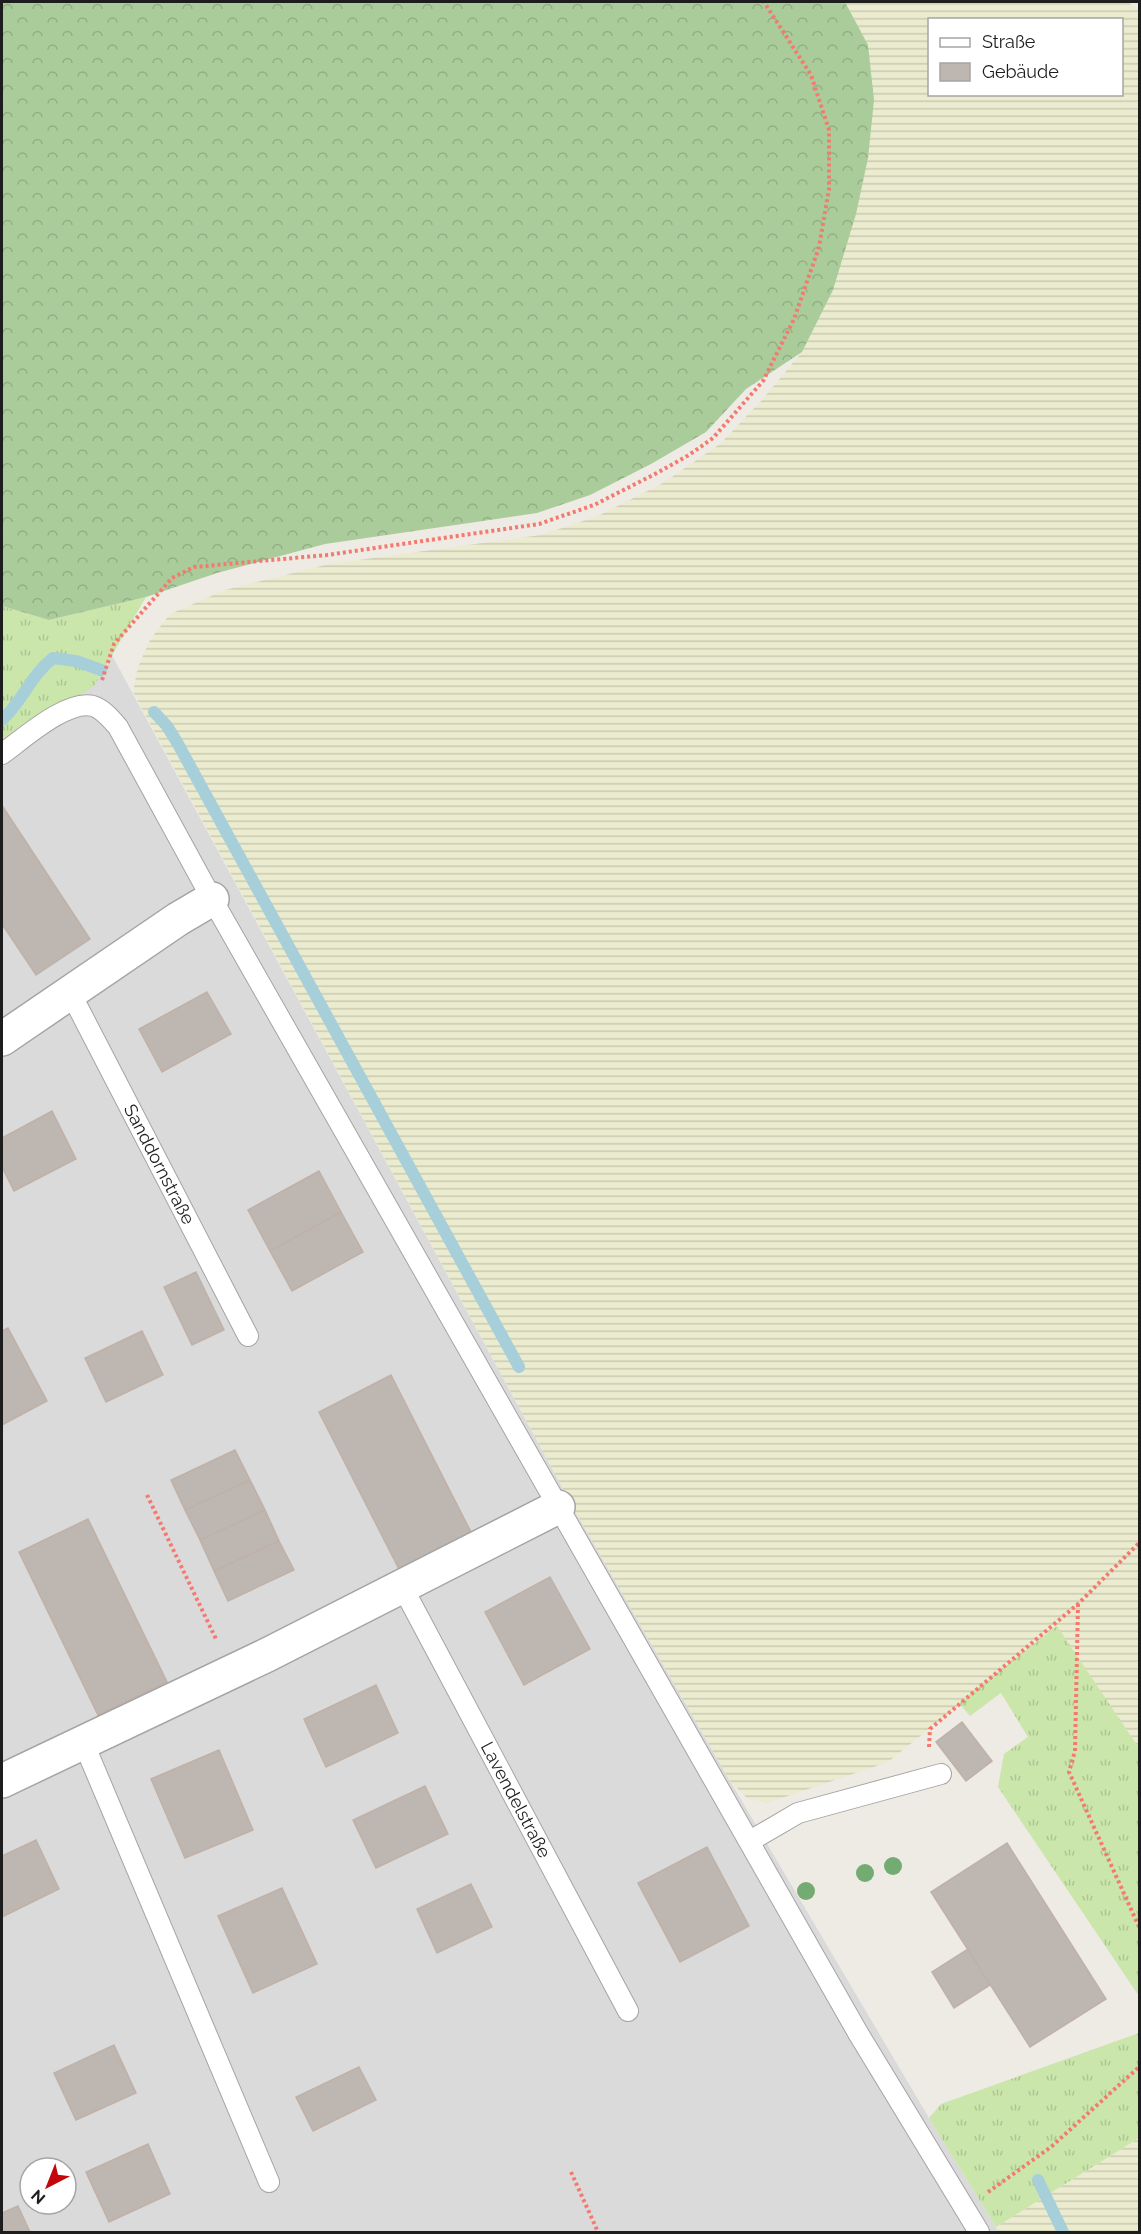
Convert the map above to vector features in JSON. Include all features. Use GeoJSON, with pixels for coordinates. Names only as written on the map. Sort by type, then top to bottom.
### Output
{"type":"FeatureCollection","features":[{"type":"Feature","properties":{"kind":"street"},"geometry":{"type":"LineString","coordinates":[[2,1039],[178,919],[212,899]]}},
{"type":"Feature","properties":{"kind":"street"},"geometry":{"type":"LineString","coordinates":[[2,1781],[84,1744],[403,1588],[558,1507]]}},
{"type":"Feature","properties":{"kind":"lane"},"geometry":{"type":"LineString","coordinates":[[2,754],[64,710],[80,705],[94,706],[118,727],[212,899],[858,2033],[979,2232]]}},
{"type":"Feature","properties":{"kind":"lane","name":"Sanddornstraße"},"geometry":{"type":"LineString","coordinates":[[70,992],[248,1336]]}},
{"type":"Feature","properties":{"kind":"lane","name":"Lavendelstraße"},"geometry":{"type":"LineString","coordinates":[[403,1588],[628,2011]]}},
{"type":"Feature","properties":{"kind":"lane"},"geometry":{"type":"LineString","coordinates":[[84,1744],[269,2182]]}},
{"type":"Feature","properties":{"kind":"lane"},"geometry":{"type":"LineString","coordinates":[[750,1841],[798,1813],[941,1774]]}},
{"type":"Feature","properties":{"kind":"path"},"geometry":{"type":"LineString","coordinates":[[94,706],[114,644],[172,578],[194,567],[327,555],[539,524],[594,505],[673,464],[713,438],[763,381],[794,319],[819,247],[829,189],[828,130],[811,75],[764,2]]}},
{"type":"Feature","properties":{"kind":"path"},"geometry":{"type":"LineString","coordinates":[[147,1495],[232,1672]]}},
{"type":"Feature","properties":{"kind":"path"},"geometry":{"type":"LineString","coordinates":[[941,1774],[929,1748],[930,1729],[1078,1604],[1140,1542]]}},
{"type":"Feature","properties":{"kind":"path"},"geometry":{"type":"LineString","coordinates":[[1078,1604],[1075,1751],[1070,1772],[1140,1929]]}},
{"type":"Feature","properties":{"kind":"path"},"geometry":{"type":"LineString","coordinates":[[964,2209],[1052,2147],[1140,2066]]}},
{"type":"Feature","properties":{"kind":"path"},"geometry":{"type":"LineString","coordinates":[[571,2172],[598,2232]]}},
{"type":"Feature","properties":{"kind":"shaded area"},"geometry":{"type":"Polygon","coordinates":[[[88,611],[575,1511],[730,1781],[999,2232],[2,2232],[2,643],[88,611]]]}},
{"type":"Feature","properties":{"kind":"green space"},"geometry":{"type":"Polygon","coordinates":[[[2,2],[845,2],[868,45],[874,100],[868,158],[856,214],[833,290],[802,352],[746,389],[706,432],[651,464],[590,495],[537,513],[325,544],[217,573],[146,597],[49,620],[2,606],[2,2]]]}},
{"type":"Feature","properties":{"kind":"green space"},"geometry":{"type":"Polygon","coordinates":[[[845,2],[1128,2],[1139,11],[1139,1748],[1056,1627],[888,1762],[767,1803],[748,1799],[730,1781],[575,1511],[133,692],[138,667],[150,640],[170,614],[225,590],[329,564],[541,535],[598,516],[663,483],[720,444],[762,400],[802,352],[868,45],[845,2]]]}},
{"type":"Feature","properties":{"kind":"green space"},"geometry":{"type":"Polygon","coordinates":[[[146,597],[94,686],[2,747],[2,606],[49,620],[146,597]]]}},
{"type":"Feature","properties":{"kind":"green space"},"geometry":{"type":"Polygon","coordinates":[[[1057,1626],[1139,1748],[1139,1996],[998,1787],[1004,1754],[1028,1737],[1001,1693],[970,1716],[959,1703],[1057,1626]]]}},
{"type":"Feature","properties":{"kind":"green space"},"geometry":{"type":"Polygon","coordinates":[[[1139,2033],[1139,2138],[996,2227],[929,2118],[941,2104],[1139,2033]]]}},
{"type":"Feature","properties":{"kind":"green space"},"geometry":{"type":"Polygon","coordinates":[[[1139,2138],[1139,2232],[999,2232],[996,2227],[1139,2138]]]}},
{"type":"Feature","properties":{"kind":"building"},"geometry":{"type":"Polygon","coordinates":[[[3,807],[90,939],[36,975],[2,924],[3,807]]]}},
{"type":"Feature","properties":{"kind":"building"},"geometry":{"type":"Polygon","coordinates":[[[207,992],[231,1034],[162,1072],[139,1029],[207,992]]]}},
{"type":"Feature","properties":{"kind":"building"},"geometry":{"type":"Polygon","coordinates":[[[52,1111],[76,1159],[14,1191],[2,1167],[2,1138],[52,1111]]]}},
{"type":"Feature","properties":{"kind":"building"},"geometry":{"type":"Polygon","coordinates":[[[319,1171],[341,1212],[270,1251],[248,1210],[319,1171]]]}},
{"type":"Feature","properties":{"kind":"building"},"geometry":{"type":"Polygon","coordinates":[[[341,1212],[363,1252],[292,1291],[270,1251],[341,1212]]]}},
{"type":"Feature","properties":{"kind":"building"},"geometry":{"type":"Polygon","coordinates":[[[196,1272],[224,1330],[192,1345],[164,1287],[196,1272]]]}},
{"type":"Feature","properties":{"kind":"building"},"geometry":{"type":"Polygon","coordinates":[[[8,1328],[47,1401],[2,1425],[2,1331],[8,1328]]]}},
{"type":"Feature","properties":{"kind":"building"},"geometry":{"type":"Polygon","coordinates":[[[142,1331],[163,1375],[106,1402],[85,1358],[142,1331]]]}},
{"type":"Feature","properties":{"kind":"building"},"geometry":{"type":"Polygon","coordinates":[[[391,1375],[474,1538],[402,1575],[319,1412],[391,1375]]]}},
{"type":"Feature","properties":{"kind":"building"},"geometry":{"type":"Polygon","coordinates":[[[235,1450],[250,1480],[185,1510],[171,1480],[235,1450]]]}},
{"type":"Feature","properties":{"kind":"building"},"geometry":{"type":"Polygon","coordinates":[[[250,1480],[265,1510],[200,1540],[185,1510],[250,1480]]]}},
{"type":"Feature","properties":{"kind":"building"},"geometry":{"type":"Polygon","coordinates":[[[265,1510],[279,1541],[214,1571],[200,1540],[265,1510]]]}},
{"type":"Feature","properties":{"kind":"building"},"geometry":{"type":"Polygon","coordinates":[[[88,1519],[167,1682],[98,1715],[19,1552],[88,1519]]]}},
{"type":"Feature","properties":{"kind":"building"},"geometry":{"type":"Polygon","coordinates":[[[279,1541],[294,1570],[228,1601],[214,1571],[279,1541]]]}},
{"type":"Feature","properties":{"kind":"building"},"geometry":{"type":"Polygon","coordinates":[[[550,1577],[590,1649],[524,1685],[485,1612],[550,1577]]]}},
{"type":"Feature","properties":{"kind":"building"},"geometry":{"type":"Polygon","coordinates":[[[376,1685],[398,1733],[326,1767],[304,1719],[376,1685]]]}},
{"type":"Feature","properties":{"kind":"building"},"geometry":{"type":"Polygon","coordinates":[[[962,1722],[992,1761],[966,1781],[936,1742],[962,1722]]]}},
{"type":"Feature","properties":{"kind":"building"},"geometry":{"type":"Polygon","coordinates":[[[219,1750],[253,1830],[185,1858],[151,1779],[219,1750]]]}},
{"type":"Feature","properties":{"kind":"building"},"geometry":{"type":"Polygon","coordinates":[[[425,1786],[448,1834],[376,1868],[353,1820],[425,1786]]]}},
{"type":"Feature","properties":{"kind":"building"},"geometry":{"type":"Polygon","coordinates":[[[36,1840],[59,1889],[2,1917],[2,1856],[36,1840]]]}},
{"type":"Feature","properties":{"kind":"building"},"geometry":{"type":"Polygon","coordinates":[[[1007,1843],[1106,1999],[1030,2047],[931,1892],[1007,1843]]]}},
{"type":"Feature","properties":{"kind":"building"},"geometry":{"type":"Polygon","coordinates":[[[707,1847],[749,1926],[680,1962],[638,1883],[707,1847]]]}},
{"type":"Feature","properties":{"kind":"building"},"geometry":{"type":"Polygon","coordinates":[[[471,1884],[492,1927],[437,1953],[417,1909],[471,1884]]]}},
{"type":"Feature","properties":{"kind":"building"},"geometry":{"type":"Polygon","coordinates":[[[282,1888],[317,1964],[253,1993],[218,1916],[282,1888]]]}},
{"type":"Feature","properties":{"kind":"building"},"geometry":{"type":"Polygon","coordinates":[[[968,1949],[990,1985],[954,2008],[932,1972],[968,1949]]]}},
{"type":"Feature","properties":{"kind":"building"},"geometry":{"type":"Polygon","coordinates":[[[114,2045],[136,2093],[76,2120],[54,2073],[114,2045]]]}},
{"type":"Feature","properties":{"kind":"building"},"geometry":{"type":"Polygon","coordinates":[[[359,2067],[376,2100],[313,2131],[296,2097],[359,2067]]]}},
{"type":"Feature","properties":{"kind":"building"},"geometry":{"type":"Polygon","coordinates":[[[148,2144],[170,2194],[109,2222],[86,2172],[148,2144]]]}},
{"type":"Feature","properties":{"kind":"building"},"geometry":{"type":"Polygon","coordinates":[[[18,2206],[18,2216],[23,2216],[30,2232],[2,2232],[2,2213],[18,2206]]]}},
{"type":"Feature","properties":{"kind":"waterway"},"geometry":{"type":"LineString","coordinates":[[2,720],[16,705],[38,673],[53,658],[76,661],[101,670]]}},
{"type":"Feature","properties":{"kind":"waterway"},"geometry":{"type":"LineString","coordinates":[[154,712],[167,726],[178,744],[519,1367]]}},
{"type":"Feature","properties":{"kind":"waterway"},"geometry":{"type":"LineString","coordinates":[[1038,2180],[1063,2232]]}}]}
